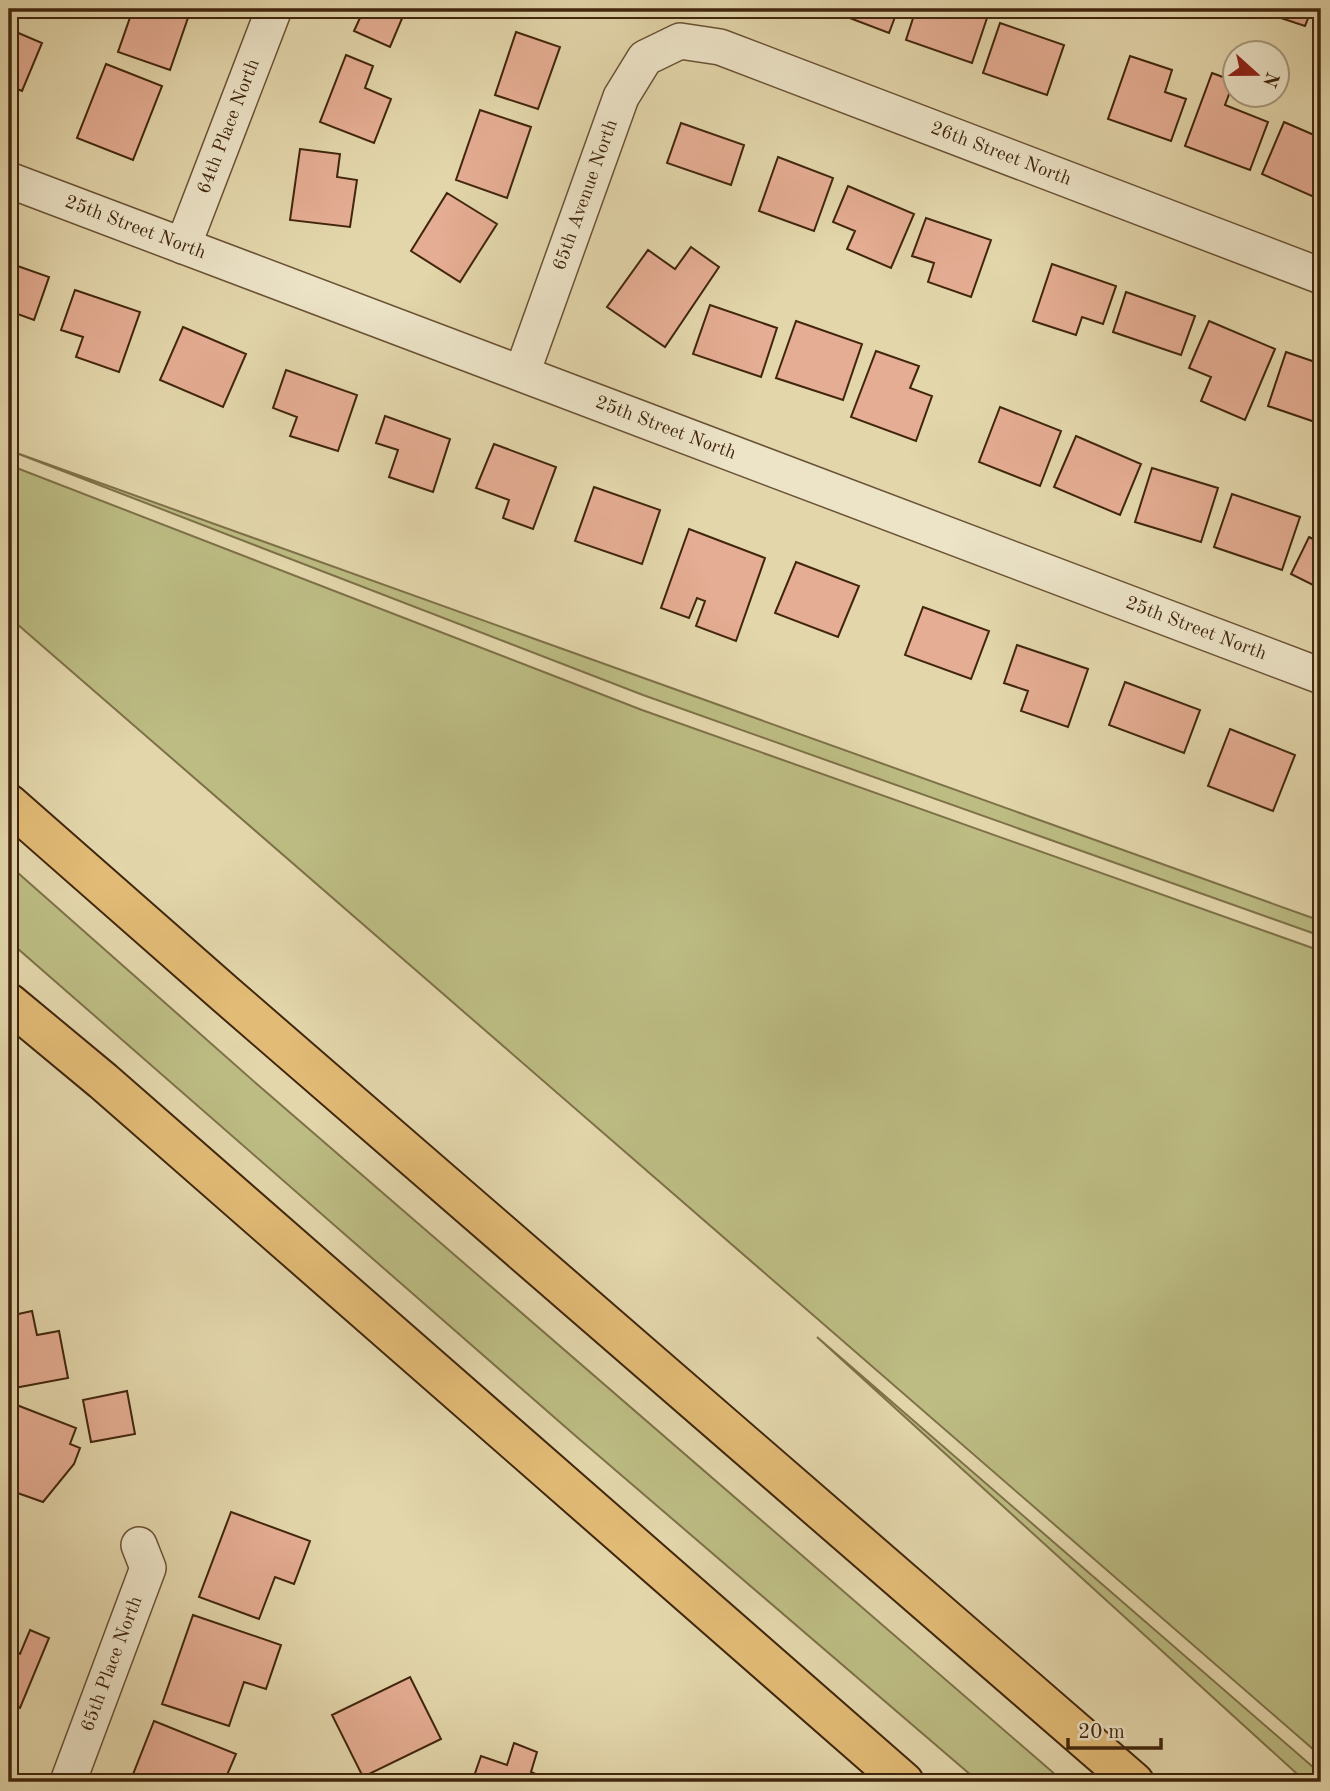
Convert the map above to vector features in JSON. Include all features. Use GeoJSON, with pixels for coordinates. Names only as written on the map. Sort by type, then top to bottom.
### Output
{"type":"FeatureCollection","features":[{"type":"Feature","properties":{"kind":"highway"},"geometry":{"type":"LineString","coordinates":[[9,804],[1134,1782]]}},
{"type":"Feature","properties":{"kind":"highway"},"geometry":{"type":"LineString","coordinates":[[9,1003],[103,1081],[904,1782]]}},
{"type":"Feature","properties":{"kind":"street","name":"64th Place North"},"geometry":{"type":"LineString","coordinates":[[183,246],[274,9]]}},
{"type":"Feature","properties":{"kind":"street","name":"26th Street North"},"geometry":{"type":"LineString","coordinates":[[680,41],[720,47],[1321,276]]}},
{"type":"Feature","properties":{"kind":"street","name":"65th Avenue North"},"geometry":{"type":"LineString","coordinates":[[522,373],[621,97],[645,58],[680,41]]}},
{"type":"Feature","properties":{"kind":"street","name":"25th Street North"},"geometry":{"type":"LineString","coordinates":[[9,180],[1321,676]]}},
{"type":"Feature","properties":{"kind":"street","name":"65th Place North"},"geometry":{"type":"LineString","coordinates":[[68,1782],[148,1568],[139,1545]]}},
{"type":"Feature","properties":{"kind":"green space"},"geometry":{"type":"Polygon","coordinates":[[[11,451],[1321,921],[1321,936],[643,695],[11,451]]]}},
{"type":"Feature","properties":{"kind":"green space"},"geometry":{"type":"Polygon","coordinates":[[[9,465],[642,710],[1321,951],[1321,1756],[9,617],[9,465]]]}},
{"type":"Feature","properties":{"kind":"green space"},"geometry":{"type":"Polygon","coordinates":[[[9,865],[258,1085],[1064,1782],[979,1782],[578,1438],[9,941],[9,865]]]}},
{"type":"Feature","properties":{"kind":"green space"},"geometry":{"type":"Polygon","coordinates":[[[817,1337],[1321,1774],[1321,1782],[1306,1782],[817,1337]]]}},
{"type":"Feature","properties":{"kind":"building"},"geometry":{"type":"Polygon","coordinates":[[[133,9],[191,9],[170,70],[118,52],[133,9]]]}},
{"type":"Feature","properties":{"kind":"building"},"geometry":{"type":"Polygon","coordinates":[[[364,9],[406,9],[390,47],[354,31],[364,9]]]}},
{"type":"Feature","properties":{"kind":"building"},"geometry":{"type":"Polygon","coordinates":[[[826,9],[898,9],[889,33],[826,9]]]}},
{"type":"Feature","properties":{"kind":"building"},"geometry":{"type":"Polygon","coordinates":[[[916,9],[990,9],[972,63],[906,40],[916,9]]]}},
{"type":"Feature","properties":{"kind":"building"},"geometry":{"type":"Polygon","coordinates":[[[1264,9],[1312,9],[1305,26],[1263,12],[1264,9]]]}},
{"type":"Feature","properties":{"kind":"building"},"geometry":{"type":"Polygon","coordinates":[[[1000,23],[1064,45],[1047,95],[983,73],[1000,23]]]}},
{"type":"Feature","properties":{"kind":"building"},"geometry":{"type":"Polygon","coordinates":[[[9,29],[42,43],[22,91],[9,86],[9,29]]]}},
{"type":"Feature","properties":{"kind":"building"},"geometry":{"type":"Polygon","coordinates":[[[516,32],[560,47],[538,109],[495,95],[516,32]]]}},
{"type":"Feature","properties":{"kind":"building"},"geometry":{"type":"Polygon","coordinates":[[[346,55],[373,66],[365,88],[391,99],[374,143],[320,122],[346,55]]]}},
{"type":"Feature","properties":{"kind":"building"},"geometry":{"type":"Polygon","coordinates":[[[1130,56],[1172,70],[1165,92],[1186,99],[1171,141],[1108,119],[1130,56]]]}},
{"type":"Feature","properties":{"kind":"building"},"geometry":{"type":"Polygon","coordinates":[[[106,64],[162,86],[133,160],[77,138],[106,64]]]}},
{"type":"Feature","properties":{"kind":"building"},"geometry":{"type":"Polygon","coordinates":[[[1212,73],[1222,77],[1222,108],[1233,108],[1268,122],[1250,170],[1185,146],[1212,73]]]}},
{"type":"Feature","properties":{"kind":"building"},"geometry":{"type":"Polygon","coordinates":[[[480,110],[531,127],[507,198],[456,180],[480,110]]]}},
{"type":"Feature","properties":{"kind":"building"},"geometry":{"type":"Polygon","coordinates":[[[1284,122],[1321,138],[1321,200],[1262,174],[1284,122]]]}},
{"type":"Feature","properties":{"kind":"building"},"geometry":{"type":"Polygon","coordinates":[[[681,123],[744,145],[731,185],[667,163],[681,123]]]}},
{"type":"Feature","properties":{"kind":"building"},"geometry":{"type":"Polygon","coordinates":[[[300,149],[340,154],[337,177],[357,180],[350,227],[290,220],[300,149]]]}},
{"type":"Feature","properties":{"kind":"building"},"geometry":{"type":"Polygon","coordinates":[[[778,157],[833,178],[814,231],[759,211],[778,157]]]}},
{"type":"Feature","properties":{"kind":"building"},"geometry":{"type":"Polygon","coordinates":[[[848,186],[914,214],[891,268],[847,249],[855,231],[833,222],[848,186]]]}},
{"type":"Feature","properties":{"kind":"building"},"geometry":{"type":"Polygon","coordinates":[[[447,193],[497,224],[460,282],[411,251],[447,193]]]}},
{"type":"Feature","properties":{"kind":"building"},"geometry":{"type":"Polygon","coordinates":[[[926,218],[991,240],[971,297],[928,282],[934,263],[912,256],[926,218]]]}},
{"type":"Feature","properties":{"kind":"building"},"geometry":{"type":"Polygon","coordinates":[[[691,247],[719,267],[665,347],[607,307],[648,250],[675,269],[691,247]]]}},
{"type":"Feature","properties":{"kind":"building"},"geometry":{"type":"Polygon","coordinates":[[[9,263],[49,277],[34,320],[15,313],[9,330],[9,263]]]}},
{"type":"Feature","properties":{"kind":"building"},"geometry":{"type":"Polygon","coordinates":[[[1052,264],[1116,286],[1103,324],[1082,317],[1076,335],[1033,321],[1052,264]]]}},
{"type":"Feature","properties":{"kind":"building"},"geometry":{"type":"Polygon","coordinates":[[[75,290],[140,312],[119,372],[76,357],[83,337],[61,330],[75,290]]]}},
{"type":"Feature","properties":{"kind":"building"},"geometry":{"type":"Polygon","coordinates":[[[1126,292],[1195,316],[1181,355],[1113,332],[1126,292]]]}},
{"type":"Feature","properties":{"kind":"building"},"geometry":{"type":"Polygon","coordinates":[[[710,305],[777,328],[761,377],[693,354],[710,305]]]}},
{"type":"Feature","properties":{"kind":"building"},"geometry":{"type":"Polygon","coordinates":[[[796,321],[862,344],[843,400],[776,378],[796,321]]]}},
{"type":"Feature","properties":{"kind":"building"},"geometry":{"type":"Polygon","coordinates":[[[1209,321],[1275,349],[1245,420],[1201,401],[1211,377],[1189,368],[1209,321]]]}},
{"type":"Feature","properties":{"kind":"building"},"geometry":{"type":"Polygon","coordinates":[[[183,327],[246,354],[223,407],[160,380],[183,327]]]}},
{"type":"Feature","properties":{"kind":"building"},"geometry":{"type":"Polygon","coordinates":[[[876,351],[919,366],[910,388],[932,396],[916,441],[851,417],[876,351]]]}},
{"type":"Feature","properties":{"kind":"building"},"geometry":{"type":"Polygon","coordinates":[[[1286,352],[1321,364],[1321,424],[1268,406],[1286,352]]]}},
{"type":"Feature","properties":{"kind":"building"},"geometry":{"type":"Polygon","coordinates":[[[286,370],[357,395],[338,451],[290,436],[297,417],[273,408],[286,370]]]}},
{"type":"Feature","properties":{"kind":"building"},"geometry":{"type":"Polygon","coordinates":[[[1000,407],[1061,431],[1040,486],[979,462],[1000,407]]]}},
{"type":"Feature","properties":{"kind":"building"},"geometry":{"type":"Polygon","coordinates":[[[385,416],[450,439],[433,492],[389,477],[398,450],[376,443],[385,416]]]}},
{"type":"Feature","properties":{"kind":"building"},"geometry":{"type":"Polygon","coordinates":[[[1076,436],[1141,464],[1120,515],[1054,487],[1076,436]]]}},
{"type":"Feature","properties":{"kind":"building"},"geometry":{"type":"Polygon","coordinates":[[[494,444],[556,467],[533,529],[503,518],[509,500],[476,488],[494,444]]]}},
{"type":"Feature","properties":{"kind":"building"},"geometry":{"type":"Polygon","coordinates":[[[1152,468],[1218,488],[1201,542],[1135,522],[1152,468]]]}},
{"type":"Feature","properties":{"kind":"building"},"geometry":{"type":"Polygon","coordinates":[[[594,487],[660,510],[642,564],[575,541],[594,487]]]}},
{"type":"Feature","properties":{"kind":"building"},"geometry":{"type":"Polygon","coordinates":[[[1232,494],[1300,517],[1282,570],[1214,547],[1232,494]]]}},
{"type":"Feature","properties":{"kind":"building"},"geometry":{"type":"Polygon","coordinates":[[[689,529],[765,558],[736,641],[696,626],[705,601],[697,598],[689,618],[661,608],[689,529]]]}},
{"type":"Feature","properties":{"kind":"building"},"geometry":{"type":"Polygon","coordinates":[[[1309,537],[1321,543],[1321,589],[1291,574],[1309,537]]]}},
{"type":"Feature","properties":{"kind":"building"},"geometry":{"type":"Polygon","coordinates":[[[796,562],[859,586],[838,637],[775,613],[796,562]]]}},
{"type":"Feature","properties":{"kind":"building"},"geometry":{"type":"Polygon","coordinates":[[[923,607],[989,631],[971,679],[905,655],[923,607]]]}},
{"type":"Feature","properties":{"kind":"building"},"geometry":{"type":"Polygon","coordinates":[[[1017,645],[1088,669],[1068,727],[1021,711],[1028,691],[1004,683],[1017,645]]]}},
{"type":"Feature","properties":{"kind":"building"},"geometry":{"type":"Polygon","coordinates":[[[1125,682],[1200,710],[1184,753],[1109,725],[1125,682]]]}},
{"type":"Feature","properties":{"kind":"building"},"geometry":{"type":"Polygon","coordinates":[[[1230,729],[1295,755],[1273,811],[1208,786],[1230,729]]]}},
{"type":"Feature","properties":{"kind":"building"},"geometry":{"type":"Polygon","coordinates":[[[32,1311],[37,1335],[59,1331],[68,1378],[9,1389],[9,1316],[32,1311]]]}},
{"type":"Feature","properties":{"kind":"building"},"geometry":{"type":"Polygon","coordinates":[[[127,1391],[135,1434],[91,1442],[83,1400],[127,1391]]]}},
{"type":"Feature","properties":{"kind":"building"},"geometry":{"type":"Polygon","coordinates":[[[9,1402],[76,1428],[70,1444],[80,1448],[74,1464],[43,1502],[9,1490],[9,1402]]]}},
{"type":"Feature","properties":{"kind":"building"},"geometry":{"type":"Polygon","coordinates":[[[231,1512],[310,1541],[294,1584],[275,1577],[259,1619],[199,1597],[231,1512]]]}},
{"type":"Feature","properties":{"kind":"building"},"geometry":{"type":"Polygon","coordinates":[[[193,1615],[281,1645],[266,1689],[244,1682],[229,1726],[162,1704],[193,1615]]]}},
{"type":"Feature","properties":{"kind":"building"},"geometry":{"type":"Polygon","coordinates":[[[30,1630],[49,1638],[20,1708],[9,1703],[9,1649],[20,1654],[30,1630]]]}},
{"type":"Feature","properties":{"kind":"building"},"geometry":{"type":"Polygon","coordinates":[[[410,1677],[441,1739],[363,1777],[332,1715],[410,1677]]]}},
{"type":"Feature","properties":{"kind":"building"},"geometry":{"type":"Polygon","coordinates":[[[154,1721],[236,1754],[224,1782],[130,1782],[154,1721]]]}},
{"type":"Feature","properties":{"kind":"building"},"geometry":{"type":"Polygon","coordinates":[[[514,1743],[537,1752],[531,1772],[554,1782],[472,1782],[481,1756],[507,1765],[514,1743]]]}}]}
